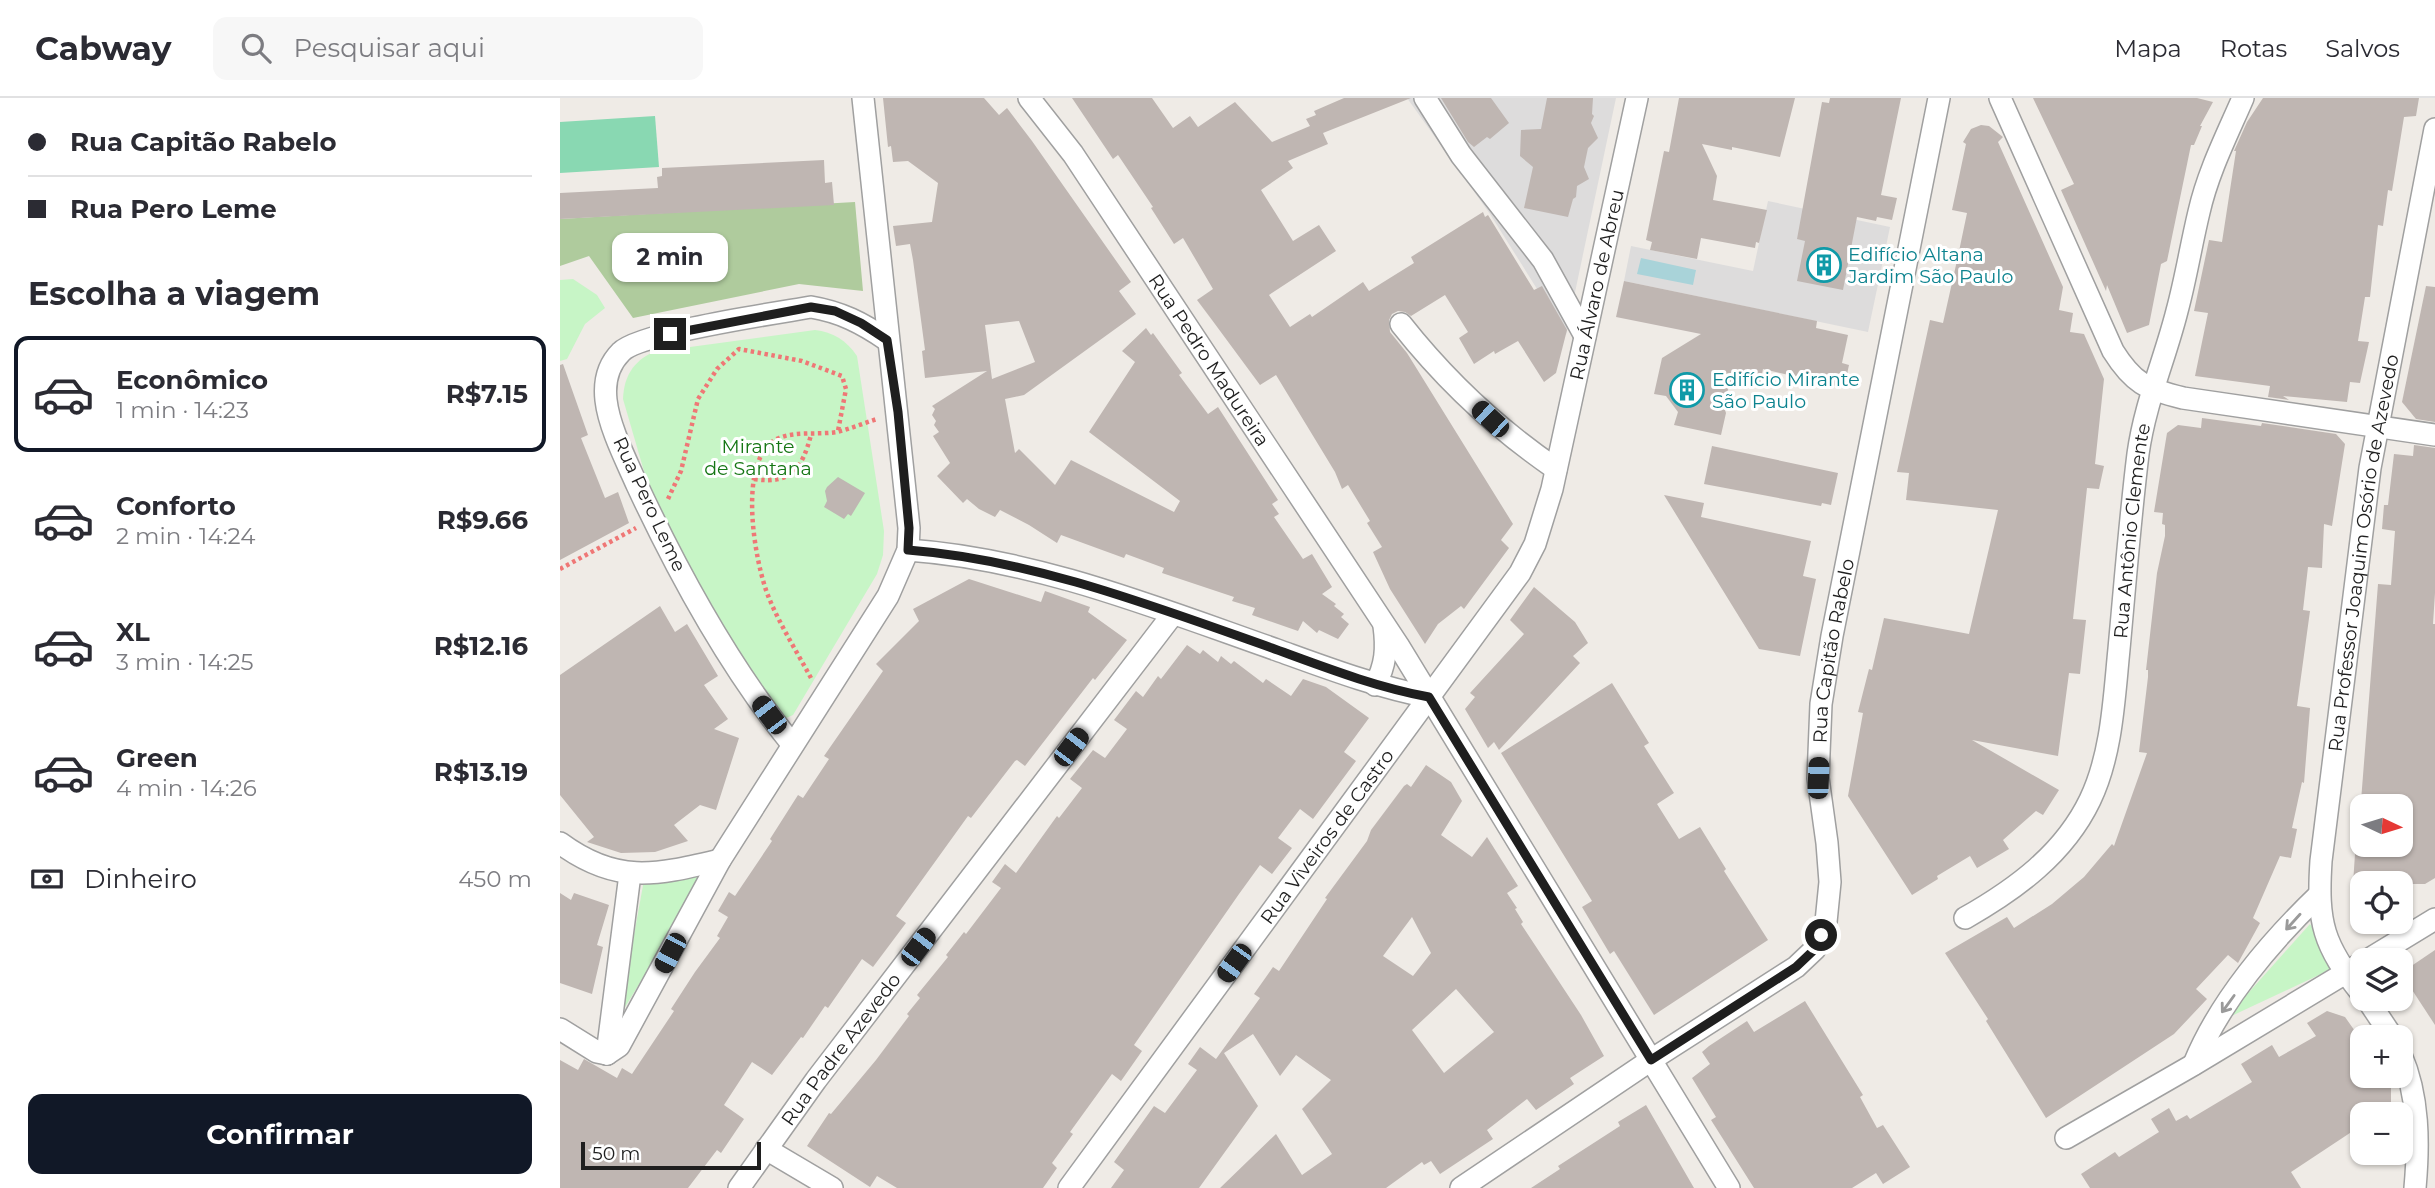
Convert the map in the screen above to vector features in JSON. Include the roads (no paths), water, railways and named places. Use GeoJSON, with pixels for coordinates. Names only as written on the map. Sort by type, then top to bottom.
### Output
{"type":"FeatureCollection","features":[{"type":"Feature","properties":{"kind":"street"},"geometry":{"type":"LineString","coordinates":[[560,1029],[597,1052],[607,1054],[619,1046],[720,860],[888,596],[908,550],[909,528],[898,412],[887,340],[863,98]]}},
{"type":"Feature","properties":{"kind":"street","name":"Rua Pedro Madureira"},"geometry":{"type":"LineString","coordinates":[[1028,98],[1073,154],[1384,626],[1729,1188]]}},
{"type":"Feature","properties":{"kind":"street"},"geometry":{"type":"LineString","coordinates":[[1425,98],[1461,155],[1543,260],[1585,336]]}},
{"type":"Feature","properties":{"kind":"street","name":"Rua Álvaro de Abreu"},"geometry":{"type":"LineString","coordinates":[[1556,469],[1637,98]]}},
{"type":"Feature","properties":{"kind":"street","name":"Rua Capitão Rabelo"},"geometry":{"type":"LineString","coordinates":[[1461,1188],[1651,1060],[1796,967],[1815,949],[1826,922],[1830,882],[1818,778],[1822,704],[1832,636],[1939,98]]}},
{"type":"Feature","properties":{"kind":"street"},"geometry":{"type":"LineString","coordinates":[[2000,98],[2112,351],[2137,382],[2151,390],[2183,398],[2435,435]]}},
{"type":"Feature","properties":{"kind":"street","name":"Rua Antônio Clemente"},"geometry":{"type":"LineString","coordinates":[[1965,918],[2001,897],[2038,868],[2071,834],[2091,798],[2106,750],[2114,706],[2139,451],[2151,390],[2178,310],[2199,210],[2213,168],[2243,98]]}},
{"type":"Feature","properties":{"kind":"street","name":"Rua Professor Joaquim Osório de Azevedo"},"geometry":{"type":"LineString","coordinates":[[2350,958],[2324,933],[2319,895],[2351,604],[2377,428],[2435,129]]}},
{"type":"Feature","properties":{"kind":"street","name":"Rua Pero Leme"},"geometry":{"type":"LineString","coordinates":[[792,744],[736,665],[653,519],[623,453],[606,403],[605,383],[611,363],[623,349],[649,338],[811,307],[835,311],[861,323],[887,340]]}},
{"type":"Feature","properties":{"kind":"street"},"geometry":{"type":"LineString","coordinates":[[1401,324],[1455,388],[1524,447],[1556,469]]}},
{"type":"Feature","properties":{"kind":"street","name":"Rua Viveiros de Castro"},"geometry":{"type":"LineString","coordinates":[[1069,1188],[1520,573],[1545,517],[1556,469]]}},
{"type":"Feature","properties":{"kind":"street"},"geometry":{"type":"LineString","coordinates":[[908,550],[968,555],[1055,575],[1375,685],[1429,697]]}},
{"type":"Feature","properties":{"kind":"street","name":"Rua Padre Azevedo"},"geometry":{"type":"LineString","coordinates":[[739,1188],[824,1069],[1173,614]]}},
{"type":"Feature","properties":{"kind":"street"},"geometry":{"type":"LineString","coordinates":[[1375,685],[1386,656],[1384,626]]}},
{"type":"Feature","properties":{"kind":"street"},"geometry":{"type":"LineString","coordinates":[[560,843],[580,858],[603,868],[630,874],[720,860]]}},
{"type":"Feature","properties":{"kind":"street"},"geometry":{"type":"LineString","coordinates":[[607,1054],[630,874]]}},
{"type":"Feature","properties":{"kind":"street"},"geometry":{"type":"LineString","coordinates":[[2193,1065],[2205,1040],[2268,949],[2319,895]]}},
{"type":"Feature","properties":{"kind":"street"},"geometry":{"type":"LineString","coordinates":[[2387,948],[2435,919]]}},
{"type":"Feature","properties":{"kind":"street"},"geometry":{"type":"LineString","coordinates":[[2066,1138],[2350,971]]}},
{"type":"Feature","properties":{"kind":"street"},"geometry":{"type":"LineString","coordinates":[[2411,1088],[2417,1141],[2415,1188]]}},
{"type":"Feature","properties":{"kind":"street"},"geometry":{"type":"LineString","coordinates":[[766,1149],[832,1188]]}},
{"type":"Feature","properties":{"kind":"water"},"geometry":{"type":"Polygon","coordinates":[[[1641,258],[1696,270],[1693,285],[1637,274],[1641,258]]]}},
{"type":"Feature","properties":{"kind":"place","name":"Edifício Altana Jardim São Paulo"},"geometry":{"type":"Point","coordinates":[1824,265]}},
{"type":"Feature","properties":{"kind":"place","name":"Edifício Mirante São Paulo"},"geometry":{"type":"Point","coordinates":[1687,390]}},
{"type":"Feature","properties":{"kind":"park label","name":"Mirante de Santana"},"geometry":{"type":"Point","coordinates":[758,457]}}]}
